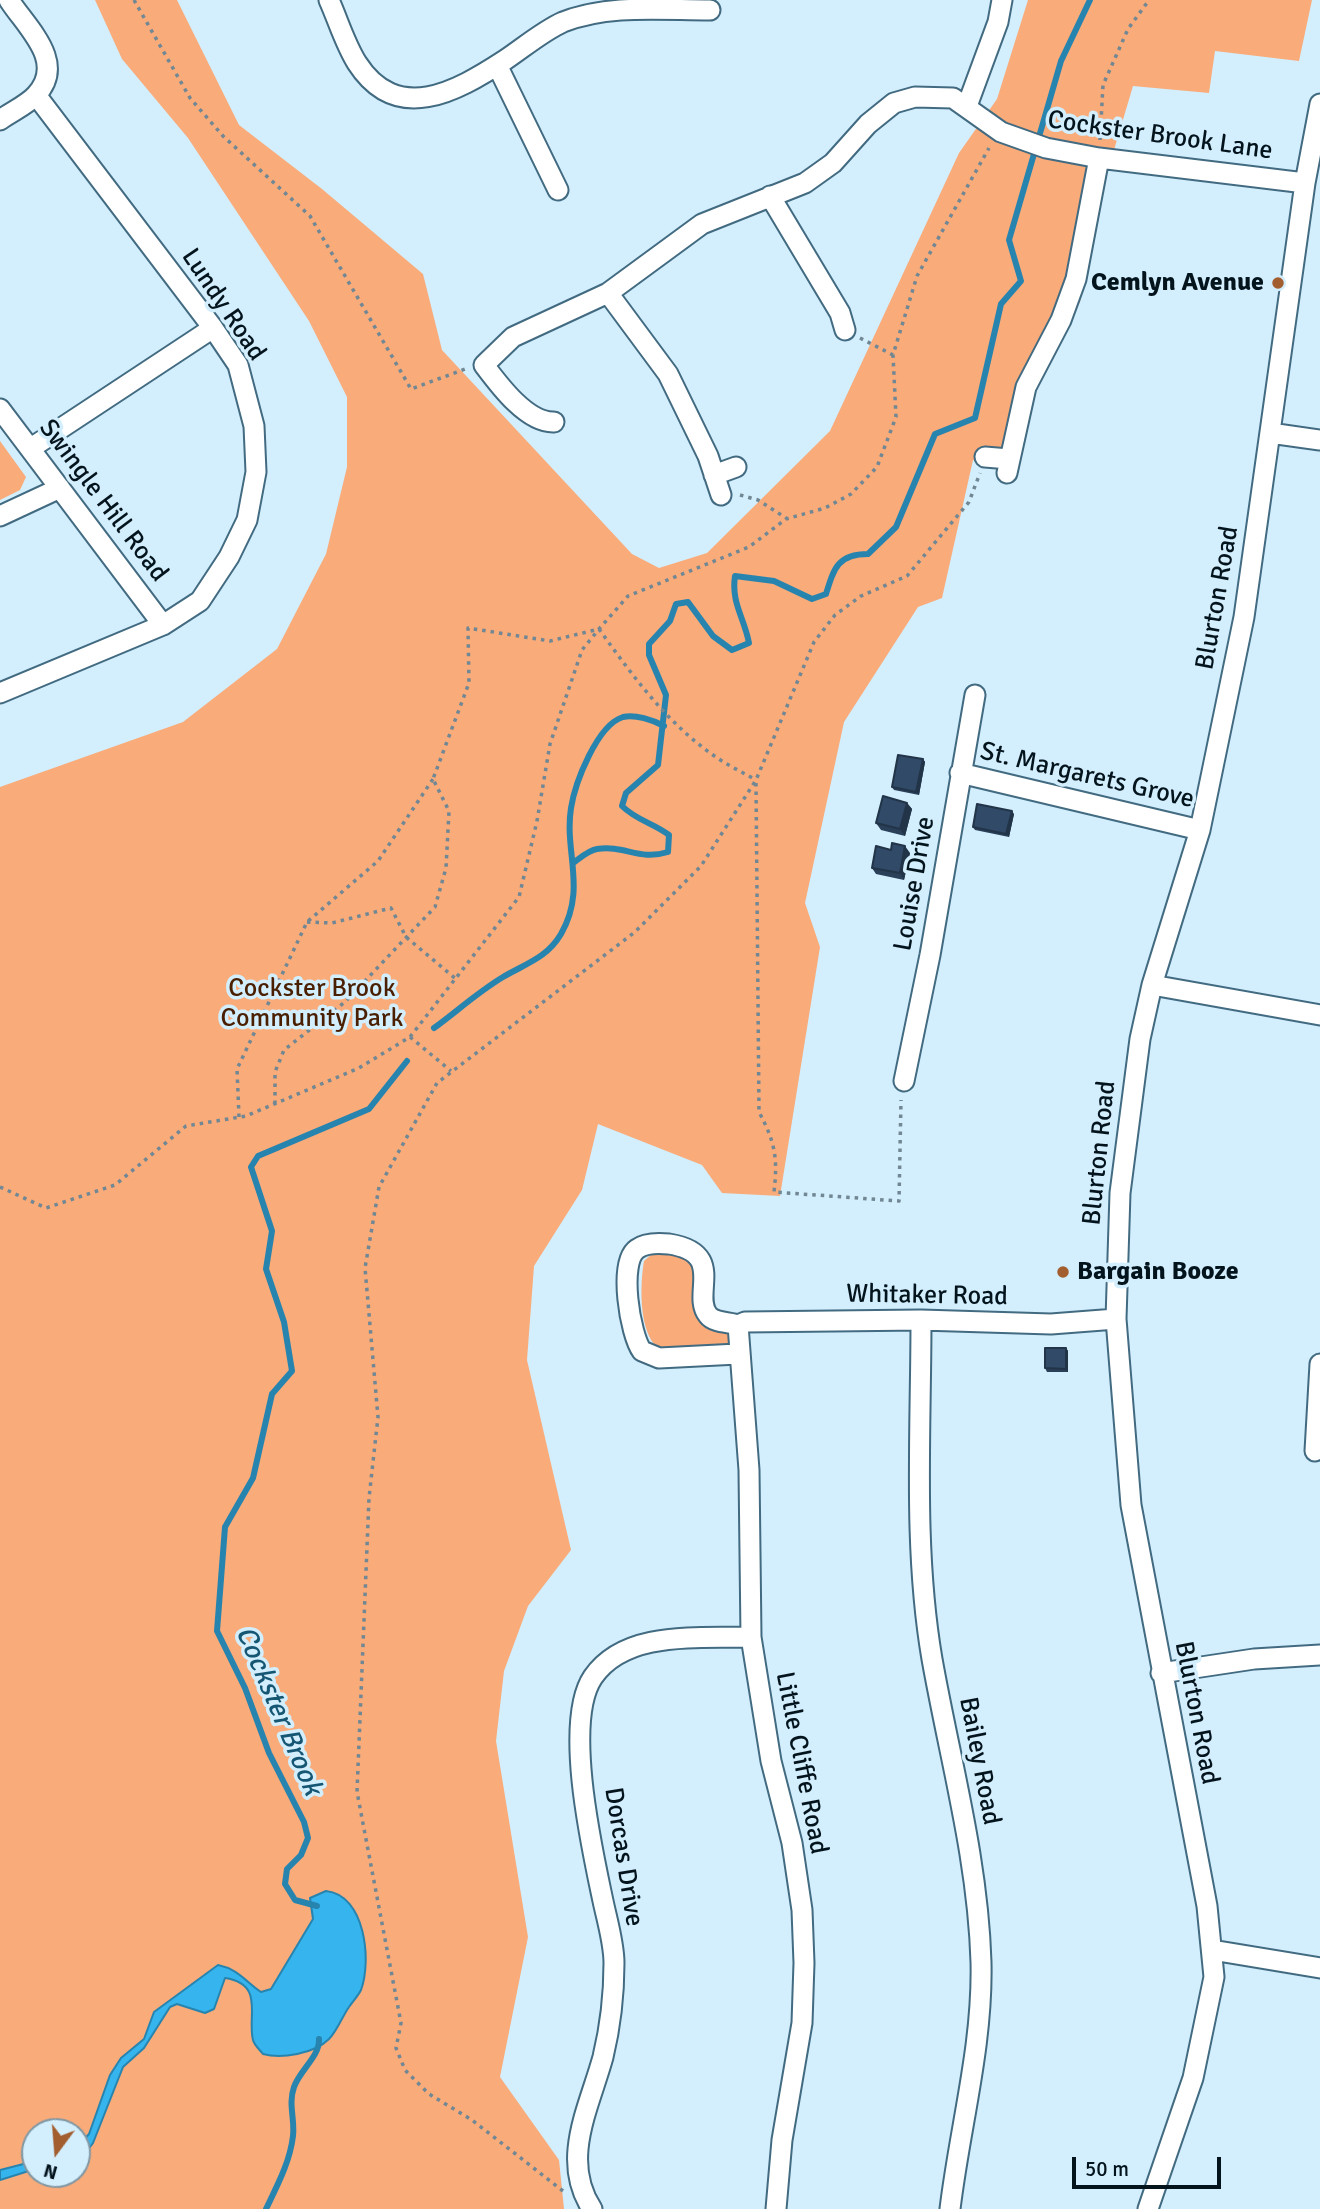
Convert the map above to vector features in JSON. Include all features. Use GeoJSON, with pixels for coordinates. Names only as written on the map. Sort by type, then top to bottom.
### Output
{"type":"FeatureCollection","features":[{"type":"Feature","properties":{"kind":"street"},"geometry":{"type":"LineString","coordinates":[[0,120],[36,95],[47,76],[48,57],[9,0]]}},
{"type":"Feature","properties":{"kind":"street"},"geometry":{"type":"LineString","coordinates":[[329,0],[357,63],[380,89],[407,100],[440,94],[497,65],[561,23],[603,10],[710,10]]}},
{"type":"Feature","properties":{"kind":"street"},"geometry":{"type":"LineString","coordinates":[[967,106],[998,22],[1002,0]]}},
{"type":"Feature","properties":{"kind":"street"},"geometry":{"type":"LineString","coordinates":[[497,65],[558,190]]}},
{"type":"Feature","properties":{"kind":"street","name":"Lundy Road"},"geometry":{"type":"LineString","coordinates":[[0,693],[163,625],[200,601],[229,557],[247,520],[254,484],[254,426],[238,365],[213,328],[36,95]]}},
{"type":"Feature","properties":{"kind":"street","name":"Cockster Brook Lane"},"geometry":{"type":"LineString","coordinates":[[554,422],[534,417],[498,384],[484,365],[513,337],[608,293],[702,224],[805,183],[824,169],[868,124],[894,103],[915,97],[953,98],[1001,132],[1046,148],[1099,158],[1305,183]]}},
{"type":"Feature","properties":{"kind":"street","name":"Blurton Road"},"geometry":{"type":"LineString","coordinates":[[1148,2209],[1193,2078],[1214,1977],[1207,1906],[1131,1505],[1116,1319],[1120,1193],[1140,1039],[1152,985],[1200,830],[1244,617],[1305,183],[1320,104]]}},
{"type":"Feature","properties":{"kind":"street"},"geometry":{"type":"LineString","coordinates":[[985,457],[1008,466],[1026,387],[1061,320],[1076,279],[1099,158]]}},
{"type":"Feature","properties":{"kind":"street"},"geometry":{"type":"LineString","coordinates":[[770,196],[847,317]]}},
{"type":"Feature","properties":{"kind":"street"},"geometry":{"type":"LineString","coordinates":[[608,293],[668,374],[708,456],[721,495]]}},
{"type":"Feature","properties":{"kind":"street"},"geometry":{"type":"LineString","coordinates":[[31,448],[213,328]]}},
{"type":"Feature","properties":{"kind":"street","name":"Swingle Hill Road"},"geometry":{"type":"LineString","coordinates":[[0,409],[163,625]]}},
{"type":"Feature","properties":{"kind":"street"},"geometry":{"type":"LineString","coordinates":[[1270,433],[1320,440]]}},
{"type":"Feature","properties":{"kind":"street"},"geometry":{"type":"LineString","coordinates":[[714,475],[736,467]]}},
{"type":"Feature","properties":{"kind":"street"},"geometry":{"type":"LineString","coordinates":[[0,516],[60,488]]}},
{"type":"Feature","properties":{"kind":"street","name":"Louise Drive"},"geometry":{"type":"LineString","coordinates":[[904,1081],[930,955],[975,695]]}},
{"type":"Feature","properties":{"kind":"street","name":"St. Margarets Grove"},"geometry":{"type":"LineString","coordinates":[[960,773],[1200,830]]}},
{"type":"Feature","properties":{"kind":"street"},"geometry":{"type":"LineString","coordinates":[[1152,985],[1320,1015]]}},
{"type":"Feature","properties":{"kind":"street"},"geometry":{"type":"LineString","coordinates":[[738,1325],[707,1315],[704,1306],[705,1271],[692,1254],[667,1244],[646,1244],[635,1250],[630,1258],[627,1282],[632,1330],[642,1351],[659,1358],[738,1354]]}},
{"type":"Feature","properties":{"kind":"street","name":"Whitaker Road"},"geometry":{"type":"LineString","coordinates":[[738,1325],[745,1322],[921,1320],[1051,1324],[1116,1319]]}},
{"type":"Feature","properties":{"kind":"street","name":"Bailey Road"},"geometry":{"type":"LineString","coordinates":[[921,1320],[924,1594],[932,1658],[977,1896],[981,1962],[981,2015],[950,2209]]}},
{"type":"Feature","properties":{"kind":"street","name":"Little Cliffe Road"},"geometry":{"type":"LineString","coordinates":[[738,1325],[748,1470],[751,1637],[772,1761],[792,1843],[804,1964],[802,2023],[782,2140],[776,2209]]}},
{"type":"Feature","properties":{"kind":"street"},"geometry":{"type":"LineString","coordinates":[[1315,1451],[1320,1364]]}},
{"type":"Feature","properties":{"kind":"street","name":"Dorcas Drive"},"geometry":{"type":"LineString","coordinates":[[592,2209],[580,2189],[576,2152],[603,2057],[610,2021],[614,1961],[596,1869],[581,1756],[578,1724],[583,1700],[592,1678],[606,1663],[631,1648],[662,1641],[751,1637]]}},
{"type":"Feature","properties":{"kind":"street"},"geometry":{"type":"LineString","coordinates":[[1161,1673],[1254,1659],[1320,1655]]}},
{"type":"Feature","properties":{"kind":"street"},"geometry":{"type":"LineString","coordinates":[[1212,1950],[1320,1968]]}},
{"type":"Feature","properties":{"kind":"path"},"geometry":{"type":"LineString","coordinates":[[134,0],[190,97],[223,136],[310,216],[411,388],[460,370]]}},
{"type":"Feature","properties":{"kind":"path"},"geometry":{"type":"LineString","coordinates":[[1099,158],[1103,85],[1128,29],[1149,0]]}},
{"type":"Feature","properties":{"kind":"path"},"geometry":{"type":"LineString","coordinates":[[0,1187],[46,1208],[115,1185],[186,1126],[239,1117],[275,1104],[359,1069],[410,1038],[519,897],[537,821],[550,744],[582,650],[599,629],[628,596],[749,547],[786,519],[834,503],[850,494],[877,467],[896,417],[893,355],[918,276],[984,155],[1001,132]]}},
{"type":"Feature","properties":{"kind":"path"},"geometry":{"type":"LineString","coordinates":[[847,317],[893,355]]}},
{"type":"Feature","properties":{"kind":"path"},"geometry":{"type":"LineString","coordinates":[[565,2193],[471,2120],[429,2094],[405,2070],[396,2048],[401,2023],[357,1791],[369,1499],[378,1417],[365,1268],[379,1188],[437,1083],[635,932],[701,866],[756,780],[814,642],[835,615],[852,602],[907,576],[969,502],[985,457]]}},
{"type":"Feature","properties":{"kind":"path"},"geometry":{"type":"LineString","coordinates":[[721,495],[734,493],[758,500],[786,519]]}},
{"type":"Feature","properties":{"kind":"path"},"geometry":{"type":"LineString","coordinates":[[239,1117],[237,1069],[307,922],[377,861],[433,779],[469,683],[468,628],[550,640],[599,629]]}},
{"type":"Feature","properties":{"kind":"path"},"geometry":{"type":"LineString","coordinates":[[599,629],[645,692],[659,706],[712,755],[756,780]]}},
{"type":"Feature","properties":{"kind":"path"},"geometry":{"type":"LineString","coordinates":[[275,1104],[275,1072],[284,1050],[345,1002],[435,907],[446,868],[449,811],[433,779]]}},
{"type":"Feature","properties":{"kind":"path"},"geometry":{"type":"LineString","coordinates":[[756,780],[759,1112],[773,1138],[777,1166],[774,1192],[899,1201],[904,1081]]}},
{"type":"Feature","properties":{"kind":"path"},"geometry":{"type":"LineString","coordinates":[[307,922],[332,923],[391,908],[406,936],[456,979]]}},
{"type":"Feature","properties":{"kind":"path"},"geometry":{"type":"LineString","coordinates":[[410,1038],[451,1072]]}},
{"type":"Feature","properties":{"kind":"green space","name":"Cockster Brook Community Park"},"geometry":{"type":"Polygon","coordinates":[[[95,0],[177,0],[239,125],[322,189],[423,274],[442,350],[632,554],[659,568],[707,553],[830,431],[959,153],[997,99],[1028,0],[1312,0],[1299,61],[1215,51],[1209,93],[1133,86],[1108,170],[1080,302],[1042,376],[1022,425],[1015,466],[973,460],[942,598],[918,607],[844,722],[805,903],[820,947],[780,1196],[722,1193],[702,1165],[598,1124],[582,1190],[534,1266],[527,1360],[571,1550],[528,1606],[504,1671],[496,1741],[528,1937],[500,2077],[559,2160],[564,2209],[0,2209],[0,787],[183,722],[277,649],[326,554],[347,467],[347,397],[309,321],[188,138],[122,59],[95,0]]]}},
{"type":"Feature","properties":{"kind":"green space"},"geometry":{"type":"Polygon","coordinates":[[[0,441],[26,477],[20,490],[0,500],[0,441]]]}},
{"type":"Feature","properties":{"kind":"green space"},"geometry":{"type":"Polygon","coordinates":[[[654,1252],[671,1252],[693,1260],[701,1307],[732,1329],[735,1345],[665,1349],[654,1344],[643,1315],[641,1292],[644,1261],[654,1252]]]}},
{"type":"Feature","properties":{"kind":"water"},"geometry":{"type":"Polygon","coordinates":[[[326,1891],[339,1895],[357,1916],[365,1947],[366,1962],[361,1990],[329,2039],[306,2052],[279,2056],[263,2054],[253,2040],[250,1994],[237,1981],[225,1978],[214,2009],[205,2013],[177,2004],[170,2007],[144,2048],[123,2067],[91,2146],[91,2128],[110,2075],[121,2058],[144,2039],[154,2012],[218,1965],[236,1972],[261,1992],[271,1989],[313,1919],[310,1898],[326,1891]]]}},
{"type":"Feature","properties":{"kind":"water"},"geometry":{"type":"Polygon","coordinates":[[[21,2165],[21,2173],[0,2180],[0,2170],[21,2165]]]}},
{"type":"Feature","properties":{"kind":"building"},"geometry":{"type":"Polygon","coordinates":[[[898,755],[923,759],[916,792],[892,787],[898,755]]]}},
{"type":"Feature","properties":{"kind":"building"},"geometry":{"type":"Polygon","coordinates":[[[883,796],[907,803],[900,829],[876,823],[883,796]]]}},
{"type":"Feature","properties":{"kind":"building"},"geometry":{"type":"Polygon","coordinates":[[[977,804],[1012,811],[1006,834],[973,827],[977,804]]]}},
{"type":"Feature","properties":{"kind":"building"},"geometry":{"type":"Polygon","coordinates":[[[892,843],[905,846],[900,873],[872,868],[876,846],[891,850],[892,843]]]}},
{"type":"Feature","properties":{"kind":"building"},"geometry":{"type":"Polygon","coordinates":[[[1045,1348],[1066,1348],[1066,1369],[1045,1368],[1045,1348]]]}},
{"type":"Feature","properties":{"kind":"waterway"},"geometry":{"type":"LineString","coordinates":[[573,863],[597,849],[616,849],[649,855],[668,852],[669,835],[622,806],[626,793],[658,765],[666,695],[649,655],[649,644],[670,621],[676,604],[688,602],[713,636],[732,650],[749,643],[736,602],[735,576],[774,581],[812,599],[826,594],[839,564],[850,557],[868,554],[896,527],[935,434],[975,418],[1001,304],[1021,281],[1009,240],[1061,61],[1090,0]]}},
{"type":"Feature","properties":{"kind":"waterway","name":"Cockster Brook"},"geometry":{"type":"LineString","coordinates":[[434,1028],[494,983],[542,955],[561,934],[573,902],[571,808],[577,784],[604,731],[613,722],[633,716],[664,726]]}},
{"type":"Feature","properties":{"kind":"waterway","name":"Cockster Brook"},"geometry":{"type":"LineString","coordinates":[[317,1906],[295,1900],[285,1884],[287,1869],[301,1855],[308,1838],[304,1822],[269,1753],[245,1688],[217,1631],[225,1527],[253,1478],[272,1394],[292,1371],[284,1322],[266,1269],[272,1231],[251,1167],[258,1156],[369,1109],[407,1061]]}},
{"type":"Feature","properties":{"kind":"waterway"},"geometry":{"type":"LineString","coordinates":[[266,2209],[289,2155],[293,2130],[294,2087],[313,2057],[319,2039]]}},
{"type":"Feature","properties":{"kind":"place","name":"Cemlyn Avenue"},"geometry":{"type":"Point","coordinates":[1278,283]}},
{"type":"Feature","properties":{"kind":"place","name":"Bargain Booze"},"geometry":{"type":"Point","coordinates":[1063,1272]}}]}
